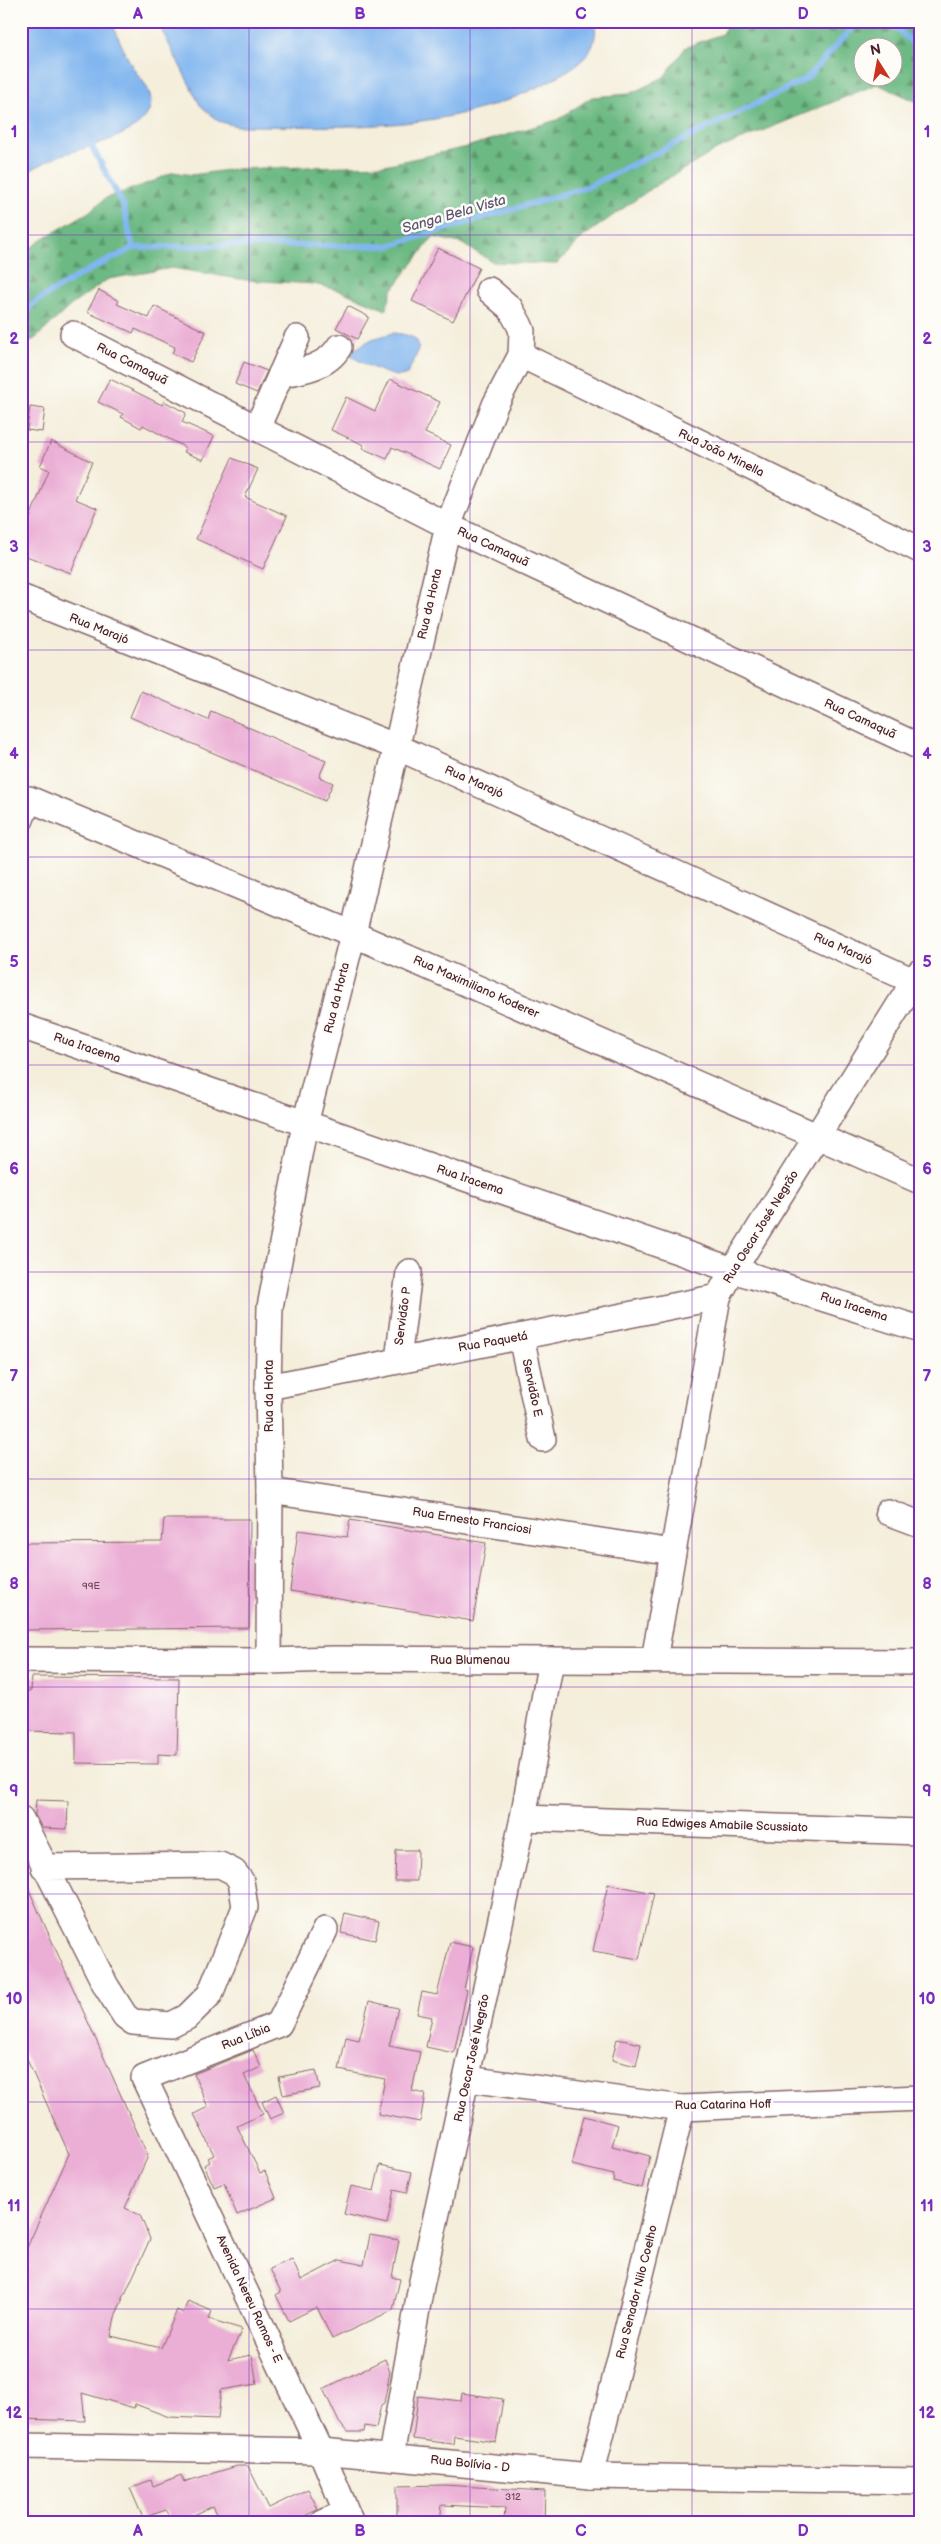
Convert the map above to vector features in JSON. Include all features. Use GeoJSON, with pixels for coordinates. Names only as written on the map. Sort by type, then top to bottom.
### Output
{"type":"FeatureCollection","features":[{"type":"Feature","properties":{"kind":"street"},"geometry":{"type":"LineString","coordinates":[[489,290],[510,308],[520,324],[522,331],[521,355]]}},
{"type":"Feature","properties":{"kind":"street","name":"Rua Camaquã"},"geometry":{"type":"LineString","coordinates":[[73,334],[448,526],[920,747]]}},
{"type":"Feature","properties":{"kind":"street"},"geometry":{"type":"LineString","coordinates":[[257,428],[297,338]]}},
{"type":"Feature","properties":{"kind":"street"},"geometry":{"type":"LineString","coordinates":[[281,374],[318,365],[333,356],[339,347]]}},
{"type":"Feature","properties":{"kind":"street","name":"Rua da Horta"},"geometry":{"type":"LineString","coordinates":[[269,1661],[270,1491],[268,1387],[270,1307],[305,1124],[353,934],[448,526],[495,405],[521,355]]}},
{"type":"Feature","properties":{"kind":"street","name":"Rua João Minella"},"geometry":{"type":"LineString","coordinates":[[521,355],[920,550]]}},
{"type":"Feature","properties":{"kind":"street","name":"Rua Marajó"},"geometry":{"type":"LineString","coordinates":[[21,598],[397,747],[918,979]]}},
{"type":"Feature","properties":{"kind":"street","name":"Rua Maximiliano Koderer"},"geometry":{"type":"LineString","coordinates":[[25,809],[353,934],[920,1181]]}},
{"type":"Feature","properties":{"kind":"street","name":"Rua Oscar José Negrão"},"geometry":{"type":"LineString","coordinates":[[654,1660],[718,1297],[816,1136],[918,979]]}},
{"type":"Feature","properties":{"kind":"street","name":"Rua Iracema"},"geometry":{"type":"LineString","coordinates":[[21,1026],[733,1270],[920,1329]]}},
{"type":"Feature","properties":{"kind":"street","name":"Servidão P"},"geometry":{"type":"LineString","coordinates":[[398,1360],[409,1272]]}},
{"type":"Feature","properties":{"kind":"street","name":"Rua Paquetá"},"geometry":{"type":"LineString","coordinates":[[268,1387],[718,1297]]}},
{"type":"Feature","properties":{"kind":"street","name":"Servidão E"},"geometry":{"type":"LineString","coordinates":[[521,1337],[543,1439]]}},
{"type":"Feature","properties":{"kind":"street","name":"Rua Ernesto Franciosi"},"geometry":{"type":"LineString","coordinates":[[270,1491],[673,1552]]}},
{"type":"Feature","properties":{"kind":"street"},"geometry":{"type":"LineString","coordinates":[[888,1512],[920,1524]]}},
{"type":"Feature","properties":{"kind":"street","name":"Rua Blumenau"},"geometry":{"type":"LineString","coordinates":[[21,1660],[269,1661],[334,1659],[920,1662]]}},
{"type":"Feature","properties":{"kind":"street","name":"Rua Oscar José Negrão"},"geometry":{"type":"LineString","coordinates":[[391,2456],[421,2286],[468,2079],[523,1818],[551,1660]]}},
{"type":"Feature","properties":{"kind":"street","name":"Rua Edwiges Amabile Scussiato"},"geometry":{"type":"LineString","coordinates":[[523,1818],[920,1832]]}},
{"type":"Feature","properties":{"kind":"street"},"geometry":{"type":"LineString","coordinates":[[21,1819],[44,1867],[67,1906],[106,1986],[125,2016],[133,2022],[171,2025],[187,2018],[210,1994],[245,1907],[240,1881],[234,1872],[220,1865],[44,1867]]}},
{"type":"Feature","properties":{"kind":"street","name":"Rua Líbia"},"geometry":{"type":"LineString","coordinates":[[144,2078],[279,2024],[324,1930]]}},
{"type":"Feature","properties":{"kind":"street","name":"Avenida Nereu Ramos - E"},"geometry":{"type":"LineString","coordinates":[[144,2078],[321,2451],[349,2518]]}},
{"type":"Feature","properties":{"kind":"street","name":"Rua Catarina Hoff"},"geometry":{"type":"LineString","coordinates":[[468,2079],[682,2108],[920,2098]]}},
{"type":"Feature","properties":{"kind":"street","name":"Rua Senador Nilo Coelho"},"geometry":{"type":"LineString","coordinates":[[591,2476],[682,2108]]}},
{"type":"Feature","properties":{"kind":"street","name":"Rua Bolívia - D"},"geometry":{"type":"LineString","coordinates":[[21,2446],[321,2451],[591,2476],[920,2481]]}},
{"type":"Feature","properties":{"kind":"street"},"geometry":{"type":"LineString","coordinates":[[323,2523],[349,2518]]}},
{"type":"Feature","properties":{"kind":"green space"},"geometry":{"type":"Polygon","coordinates":[[[729,21],[920,21],[920,103],[886,88],[904,88],[904,38],[854,38],[854,88],[867,88],[718,149],[652,188],[584,236],[557,264],[493,262],[461,243],[433,237],[392,290],[386,310],[341,291],[314,284],[246,280],[172,268],[108,279],[70,306],[36,338],[21,346],[21,255],[46,237],[89,212],[106,198],[154,181],[173,172],[192,175],[235,169],[385,165],[463,148],[557,120],[592,97],[630,94],[664,77],[686,47],[722,34],[729,21]]]}},
{"type":"Feature","properties":{"kind":"water"},"geometry":{"type":"Polygon","coordinates":[[[21,21],[111,21],[129,61],[147,87],[150,95],[150,108],[143,120],[116,137],[49,160],[21,175],[21,21]]]}},
{"type":"Feature","properties":{"kind":"water"},"geometry":{"type":"Polygon","coordinates":[[[157,21],[317,21],[330,28],[344,30],[358,28],[371,21],[595,21],[595,32],[591,49],[573,67],[517,96],[478,110],[439,118],[360,126],[236,126],[218,121],[200,105],[157,21]]]}},
{"type":"Feature","properties":{"kind":"water"},"geometry":{"type":"Polygon","coordinates":[[[393,333],[412,337],[417,341],[418,351],[407,374],[395,376],[389,374],[366,365],[351,355],[352,351],[372,339],[393,333]]]}},
{"type":"Feature","properties":{"kind":"building"},"geometry":{"type":"Polygon","coordinates":[[[438,248],[479,268],[453,321],[412,301],[438,248]]]}},
{"type":"Feature","properties":{"kind":"building"},"geometry":{"type":"Polygon","coordinates":[[[99,290],[119,301],[117,304],[149,318],[154,306],[206,332],[191,362],[172,353],[175,347],[135,329],[133,333],[87,312],[99,290]]]}},
{"type":"Feature","properties":{"kind":"building"},"geometry":{"type":"Polygon","coordinates":[[[348,306],[369,317],[357,339],[336,328],[348,306]]]}},
{"type":"Feature","properties":{"kind":"building"},"geometry":{"type":"Polygon","coordinates":[[[244,362],[267,371],[257,393],[235,384],[244,362]]]}},
{"type":"Feature","properties":{"kind":"building"},"geometry":{"type":"Polygon","coordinates":[[[110,379],[162,405],[164,401],[186,413],[182,422],[214,436],[203,460],[184,452],[186,448],[143,425],[141,428],[121,417],[123,414],[98,402],[110,379]]]}},
{"type":"Feature","properties":{"kind":"building"},"geometry":{"type":"Polygon","coordinates":[[[390,379],[440,402],[425,433],[451,445],[440,469],[392,447],[387,459],[362,448],[364,445],[331,430],[346,397],[375,411],[390,379]]]}},
{"type":"Feature","properties":{"kind":"building"},"geometry":{"type":"Polygon","coordinates":[[[30,407],[45,409],[42,432],[27,430],[30,407]]]}},
{"type":"Feature","properties":{"kind":"building"},"geometry":{"type":"Polygon","coordinates":[[[51,441],[92,462],[75,499],[97,508],[71,573],[21,554],[21,540],[49,470],[40,466],[51,441]]]}},
{"type":"Feature","properties":{"kind":"building"},"geometry":{"type":"Polygon","coordinates":[[[232,458],[258,469],[245,497],[287,516],[263,569],[196,539],[232,458]]]}},
{"type":"Feature","properties":{"kind":"building"},"geometry":{"type":"Polygon","coordinates":[[[141,691],[208,720],[211,711],[326,761],[319,777],[333,783],[325,801],[130,717],[141,691]]]}},
{"type":"Feature","properties":{"kind":"building"},"geometry":{"type":"Polygon","coordinates":[[[164,1519],[250,1519],[249,1628],[21,1630],[21,1543],[162,1542],[164,1519]]]}},
{"type":"Feature","properties":{"kind":"building"},"geometry":{"type":"Polygon","coordinates":[[[350,1520],[486,1543],[473,1621],[290,1591],[298,1530],[347,1537],[350,1520]]]}},
{"type":"Feature","properties":{"kind":"building"},"geometry":{"type":"Polygon","coordinates":[[[32,1677],[179,1678],[177,1755],[158,1754],[158,1764],[76,1763],[76,1732],[21,1731],[21,1691],[31,1691],[32,1677]]]}},
{"type":"Feature","properties":{"kind":"building"},"geometry":{"type":"Polygon","coordinates":[[[36,1800],[68,1801],[67,1829],[42,1828],[35,1815],[36,1800]]]}},
{"type":"Feature","properties":{"kind":"building"},"geometry":{"type":"Polygon","coordinates":[[[396,1850],[418,1850],[417,1881],[395,1881],[396,1850]]]}},
{"type":"Feature","properties":{"kind":"building"},"geometry":{"type":"Polygon","coordinates":[[[21,1872],[148,2156],[125,2208],[140,2215],[150,2239],[116,2314],[111,2336],[161,2348],[177,2310],[183,2313],[188,2301],[212,2311],[209,2319],[242,2329],[228,2360],[252,2355],[257,2384],[221,2390],[218,2419],[169,2417],[135,2404],[134,2408],[82,2393],[85,2421],[21,2419],[21,2261],[69,2154],[21,2046],[21,1872]]]}},
{"type":"Feature","properties":{"kind":"building"},"geometry":{"type":"Polygon","coordinates":[[[608,1884],[654,1893],[639,1959],[593,1951],[608,1884]]]}},
{"type":"Feature","properties":{"kind":"building"},"geometry":{"type":"Polygon","coordinates":[[[345,1913],[379,1921],[375,1940],[341,1933],[345,1913]]]}},
{"type":"Feature","properties":{"kind":"building"},"geometry":{"type":"Polygon","coordinates":[[[450,1942],[473,1947],[464,1989],[467,1990],[454,2053],[426,2047],[432,2017],[417,2014],[422,1992],[437,1995],[450,1942]]]}},
{"type":"Feature","properties":{"kind":"building"},"geometry":{"type":"Polygon","coordinates":[[[369,2001],[398,2008],[389,2046],[420,2052],[412,2091],[425,2094],[420,2122],[378,2114],[385,2079],[339,2070],[346,2037],[359,2040],[369,2001]]]}},
{"type":"Feature","properties":{"kind":"building"},"geometry":{"type":"Polygon","coordinates":[[[617,2039],[641,2044],[636,2066],[612,2060],[617,2039]]]}},
{"type":"Feature","properties":{"kind":"building"},"geometry":{"type":"Polygon","coordinates":[[[253,2050],[261,2067],[244,2075],[263,2114],[237,2126],[260,2173],[265,2171],[276,2198],[237,2215],[224,2183],[214,2187],[204,2165],[210,2162],[208,2158],[214,2155],[194,2114],[208,2107],[194,2074],[253,2050]]]}},
{"type":"Feature","properties":{"kind":"building"},"geometry":{"type":"Polygon","coordinates":[[[316,2070],[320,2088],[283,2095],[279,2077],[316,2070]]]}},
{"type":"Feature","properties":{"kind":"building"},"geometry":{"type":"Polygon","coordinates":[[[276,2095],[284,2113],[270,2119],[262,2102],[276,2095]]]}},
{"type":"Feature","properties":{"kind":"building"},"geometry":{"type":"Polygon","coordinates":[[[584,2116],[618,2125],[612,2146],[650,2156],[642,2188],[613,2181],[614,2175],[572,2165],[584,2116]]]}},
{"type":"Feature","properties":{"kind":"building"},"geometry":{"type":"Polygon","coordinates":[[[380,2165],[412,2172],[407,2193],[394,2190],[387,2224],[344,2214],[351,2186],[374,2191],[380,2165]]]}},
{"type":"Feature","properties":{"kind":"building"},"geometry":{"type":"Polygon","coordinates":[[[370,2235],[399,2240],[392,2277],[400,2279],[393,2310],[332,2339],[317,2307],[289,2321],[276,2295],[281,2292],[270,2269],[292,2259],[301,2280],[340,2260],[364,2265],[370,2235]]]}},
{"type":"Feature","properties":{"kind":"building"},"geometry":{"type":"Polygon","coordinates":[[[385,2359],[390,2372],[384,2403],[381,2405],[376,2428],[365,2426],[364,2432],[347,2432],[339,2422],[323,2389],[385,2359]]]}},
{"type":"Feature","properties":{"kind":"building"},"geometry":{"type":"Polygon","coordinates":[[[462,2393],[503,2399],[496,2442],[454,2436],[453,2444],[413,2439],[418,2396],[461,2401],[462,2393]]]}},
{"type":"Feature","properties":{"kind":"building"},"geometry":{"type":"Polygon","coordinates":[[[237,2466],[248,2466],[269,2508],[308,2489],[318,2509],[292,2523],[222,2523],[213,2506],[177,2523],[172,2523],[166,2510],[143,2518],[130,2488],[151,2480],[153,2486],[181,2475],[184,2482],[237,2466]]]}},
{"type":"Feature","properties":{"kind":"building"},"geometry":{"type":"Polygon","coordinates":[[[443,2485],[545,2491],[544,2522],[504,2521],[505,2508],[442,2505],[440,2523],[397,2523],[397,2486],[443,2485]]]}},
{"type":"Feature","properties":{"kind":"waterway","name":"Sanga Bela Vista"},"geometry":{"type":"LineString","coordinates":[[21,314],[40,299],[85,272],[133,248],[236,245],[388,246],[587,187],[806,79],[858,21]]}},
{"type":"Feature","properties":{"kind":"waterway"},"geometry":{"type":"LineString","coordinates":[[888,21],[920,49]]}},
{"type":"Feature","properties":{"kind":"waterway"},"geometry":{"type":"LineString","coordinates":[[88,139],[123,205],[133,248]]}}]}
